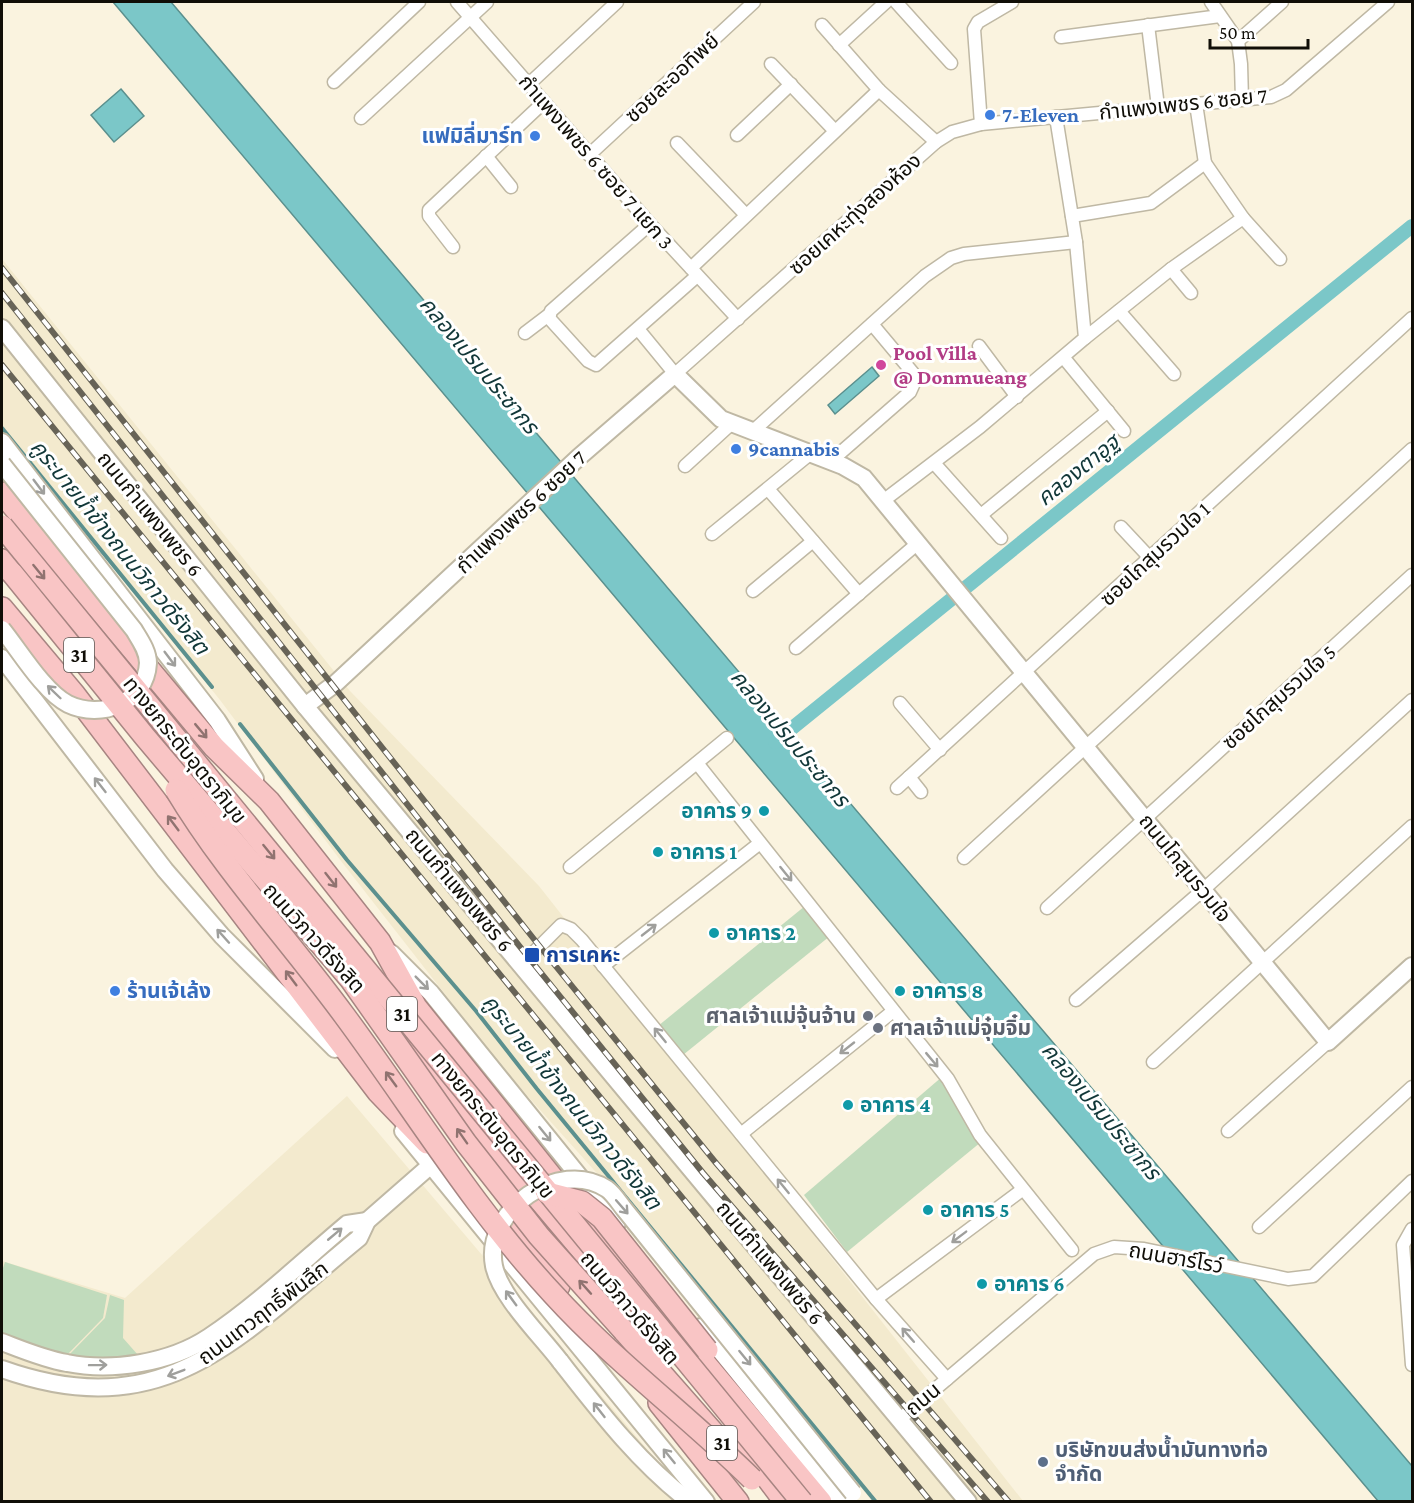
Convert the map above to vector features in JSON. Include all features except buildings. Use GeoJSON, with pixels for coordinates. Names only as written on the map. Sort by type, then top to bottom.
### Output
{"type":"FeatureCollection","features":[{"type":"Feature","properties":{"kind":"highway","name":"ถนนวิภาวดีรังสิต"},"geometry":{"type":"LineString","coordinates":[[2,493],[214,747],[269,801],[380,942],[416,1007],[606,1246],[821,1502]]}},
{"type":"Feature","properties":{"kind":"highway","name":"ทางยกระดับอุตราภิมุข"},"geometry":{"type":"LineString","coordinates":[[2,526],[802,1502]]}},
{"type":"Feature","properties":{"kind":"highway","name":"ทางยกระดับอุตราภิมุข"},"geometry":{"type":"LineString","coordinates":[[2,560],[145,737],[351,980],[466,1143],[539,1236],[692,1406],[772,1502]]}},
{"type":"Feature","properties":{"kind":"highway","name":"ถนนวิภาวดีรังสิต"},"geometry":{"type":"LineString","coordinates":[[2,572],[181,792],[422,1057],[734,1433],[784,1502]]}},
{"type":"Feature","properties":{"kind":"highway"},"geometry":{"type":"LineString","coordinates":[[2,608],[75,695],[378,1092],[520,1240],[672,1418],[738,1502]]}},
{"type":"Feature","properties":{"kind":"highway","name":"ทางยกระดับอุตราภิมุข"},"geometry":{"type":"LineString","coordinates":[[145,737],[201,831],[328,993],[479,1205],[552,1293],[597,1338],[698,1426],[752,1479]]}},
{"type":"Feature","properties":{"kind":"highway"},"geometry":{"type":"LineString","coordinates":[[534,1192],[552,1193],[582,1202],[602,1218],[832,1502]]}},
{"type":"Feature","properties":{"kind":"main road","name":"ถนนกำแพงเพชร 6"},"geometry":{"type":"LineString","coordinates":[[2,328],[305,706],[968,1502]]}},
{"type":"Feature","properties":{"kind":"main road","name":"ถนนโกสุมรวมใจ"},"geometry":{"type":"LineString","coordinates":[[675,374],[715,414],[732,423],[831,461],[864,478],[1329,1042]]}},
{"type":"Feature","properties":{"kind":"main road","name":"กำแพงเพชร 6 ซอย 7"},"geometry":{"type":"LineString","coordinates":[[305,706],[336,683],[573,463],[675,374]]}},
{"type":"Feature","properties":{"kind":"main road","name":"ถนนวิภาวดีรังสิต"},"geometry":{"type":"LineString","coordinates":[[2,442],[217,720],[269,801]]}},
{"type":"Feature","properties":{"kind":"main road"},"geometry":{"type":"LineString","coordinates":[[2,464],[134,630],[144,646],[148,662],[144,679],[132,697],[114,708],[92,710],[69,704],[53,693],[2,629]]}},
{"type":"Feature","properties":{"kind":"main road","name":"31"},"geometry":{"type":"LineString","coordinates":[[2,658],[165,870],[222,936],[332,1045],[706,1502]]}},
{"type":"Feature","properties":{"kind":"main road","name":"ถนนวิภาวดีรังสิต"},"geometry":{"type":"LineString","coordinates":[[380,942],[431,993],[852,1499]]}},
{"type":"Feature","properties":{"kind":"main road"},"geometry":{"type":"LineString","coordinates":[[1329,1042],[1413,966]]}},
{"type":"Feature","properties":{"kind":"main road","name":"ถนนเทวฤทธิ์พันลึก"},"geometry":{"type":"LineString","coordinates":[[2,1369],[66,1387],[137,1385],[189,1368],[218,1352],[359,1238],[367,1221],[431,1165]]}},
{"type":"Feature","properties":{"kind":"main road"},"geometry":{"type":"LineString","coordinates":[[690,1502],[667,1484],[618,1435],[500,1282],[494,1265],[495,1242],[502,1219],[545,1185],[570,1180],[586,1182],[607,1190],[852,1499]]}},
{"type":"Feature","properties":{"kind":"main road","name":"ถนนเทวฤทธิ์พันลึก"},"geometry":{"type":"LineString","coordinates":[[2,1342],[67,1363],[135,1364],[183,1350],[208,1338],[347,1224],[367,1221]]}},
{"type":"Feature","properties":{"kind":"main road"},"geometry":{"type":"LineString","coordinates":[[66,1387],[67,1363]]}},
{"type":"Feature","properties":{"kind":"main road"},"geometry":{"type":"LineString","coordinates":[[135,1364],[137,1385]]}},
{"type":"Feature","properties":{"kind":"street"},"geometry":{"type":"LineString","coordinates":[[334,82],[418,2]]}},
{"type":"Feature","properties":{"kind":"street","name":"กำแพงเพชร 6 ซอย 7 แยก 3"},"geometry":{"type":"LineString","coordinates":[[457,2],[650,224],[738,319]]}},
{"type":"Feature","properties":{"kind":"street"},"geometry":{"type":"LineString","coordinates":[[361,118],[487,2]]}},
{"type":"Feature","properties":{"kind":"street"},"geometry":{"type":"LineString","coordinates":[[528,85],[617,2]]}},
{"type":"Feature","properties":{"kind":"street","name":"ซอยละออทิพย์"},"geometry":{"type":"LineString","coordinates":[[589,155],[754,2]]}},
{"type":"Feature","properties":{"kind":"street"},"geometry":{"type":"LineString","coordinates":[[839,45],[886,2]]}},
{"type":"Feature","properties":{"kind":"street"},"geometry":{"type":"LineString","coordinates":[[896,2],[951,63]]}},
{"type":"Feature","properties":{"kind":"street"},"geometry":{"type":"LineString","coordinates":[[981,124],[974,29],[978,22],[1012,2]]}},
{"type":"Feature","properties":{"kind":"street"},"geometry":{"type":"LineString","coordinates":[[1211,2],[1238,41],[1242,100]]}},
{"type":"Feature","properties":{"kind":"street"},"geometry":{"type":"LineString","coordinates":[[1238,41],[1281,2]]}},
{"type":"Feature","properties":{"kind":"street","name":"กำแพงเพชร 6 ซอย 7"},"geometry":{"type":"LineString","coordinates":[[981,124],[1270,97],[1286,90],[1388,2]]}},
{"type":"Feature","properties":{"kind":"street"},"geometry":{"type":"LineString","coordinates":[[1061,37],[1220,16]]}},
{"type":"Feature","properties":{"kind":"street"},"geometry":{"type":"LineString","coordinates":[[822,25],[879,90],[936,142]]}},
{"type":"Feature","properties":{"kind":"street"},"geometry":{"type":"LineString","coordinates":[[1148,25],[1158,108]]}},
{"type":"Feature","properties":{"kind":"street"},"geometry":{"type":"LineString","coordinates":[[771,64],[835,131]]}},
{"type":"Feature","properties":{"kind":"street"},"geometry":{"type":"LineString","coordinates":[[737,135],[791,84]]}},
{"type":"Feature","properties":{"kind":"street"},"geometry":{"type":"LineString","coordinates":[[550,314],[549,318],[588,361],[596,365],[638,329],[746,215],[879,90]]}},
{"type":"Feature","properties":{"kind":"street"},"geometry":{"type":"LineString","coordinates":[[453,247],[429,216],[429,210],[544,102]]}},
{"type":"Feature","properties":{"kind":"street"},"geometry":{"type":"LineString","coordinates":[[1196,104],[1206,163],[1242,218],[1280,259]]}},
{"type":"Feature","properties":{"kind":"street"},"geometry":{"type":"LineString","coordinates":[[1056,117],[1076,242],[1085,338]]}},
{"type":"Feature","properties":{"kind":"street","name":"ซอยเคหะทุ่งสองห้อง"},"geometry":{"type":"LineString","coordinates":[[738,319],[936,142],[952,132],[981,124]]}},
{"type":"Feature","properties":{"kind":"street"},"geometry":{"type":"LineString","coordinates":[[677,144],[746,215]]}},
{"type":"Feature","properties":{"kind":"street"},"geometry":{"type":"LineString","coordinates":[[486,156],[511,187]]}},
{"type":"Feature","properties":{"kind":"street"},"geometry":{"type":"LineString","coordinates":[[1072,216],[1151,203],[1206,163]]}},
{"type":"Feature","properties":{"kind":"street"},"geometry":{"type":"LineString","coordinates":[[883,501],[1017,397],[1085,338],[1171,269],[1242,218]]}},
{"type":"Feature","properties":{"kind":"street"},"geometry":{"type":"LineString","coordinates":[[525,333],[550,314],[650,224]]}},
{"type":"Feature","properties":{"kind":"street"},"geometry":{"type":"LineString","coordinates":[[753,431],[925,276],[951,258],[964,254],[1076,242]]}},
{"type":"Feature","properties":{"kind":"street"},"geometry":{"type":"LineString","coordinates":[[1171,269],[1191,293]]}},
{"type":"Feature","properties":{"kind":"street"},"geometry":{"type":"LineString","coordinates":[[1119,311],[1174,374]]}},
{"type":"Feature","properties":{"kind":"street","name":"ซอยโกสุมรวมใจ 1"},"geometry":{"type":"LineString","coordinates":[[897,788],[1413,318]]}},
{"type":"Feature","properties":{"kind":"street","name":"กำแพงเพชร 6 ซอย 7"},"geometry":{"type":"LineString","coordinates":[[675,374],[738,319]]}},
{"type":"Feature","properties":{"kind":"street"},"geometry":{"type":"LineString","coordinates":[[831,461],[910,392],[914,383],[913,373],[872,324]]}},
{"type":"Feature","properties":{"kind":"street"},"geometry":{"type":"LineString","coordinates":[[638,329],[675,374]]}},
{"type":"Feature","properties":{"kind":"street"},"geometry":{"type":"LineString","coordinates":[[979,346],[1017,397]]}},
{"type":"Feature","properties":{"kind":"street"},"geometry":{"type":"LineString","coordinates":[[1064,358],[1124,431]]}},
{"type":"Feature","properties":{"kind":"street"},"geometry":{"type":"LineString","coordinates":[[981,515],[1108,411]]}},
{"type":"Feature","properties":{"kind":"street"},"geometry":{"type":"LineString","coordinates":[[685,466],[732,423]]}},
{"type":"Feature","properties":{"kind":"street"},"geometry":{"type":"LineString","coordinates":[[964,858],[1413,449]]}},
{"type":"Feature","properties":{"kind":"street"},"geometry":{"type":"LineString","coordinates":[[712,534],[811,453]]}},
{"type":"Feature","properties":{"kind":"street"},"geometry":{"type":"LineString","coordinates":[[934,463],[1001,538]]}},
{"type":"Feature","properties":{"kind":"street"},"geometry":{"type":"LineString","coordinates":[[768,489],[859,594]]}},
{"type":"Feature","properties":{"kind":"street"},"geometry":{"type":"LineString","coordinates":[[1121,527],[1150,558]]}},
{"type":"Feature","properties":{"kind":"street"},"geometry":{"type":"LineString","coordinates":[[753,591],[813,541]]}},
{"type":"Feature","properties":{"kind":"street"},"geometry":{"type":"LineString","coordinates":[[796,648],[918,543]]}},
{"type":"Feature","properties":{"kind":"street","name":"ซอยโกสุมรวมใจ 5"},"geometry":{"type":"LineString","coordinates":[[1047,908],[1413,575]]}},
{"type":"Feature","properties":{"kind":"street"},"geometry":{"type":"LineString","coordinates":[[1076,1000],[1203,890],[1413,700]]}},
{"type":"Feature","properties":{"kind":"street"},"geometry":{"type":"LineString","coordinates":[[900,703],[939,750]]}},
{"type":"Feature","properties":{"kind":"street"},"geometry":{"type":"LineString","coordinates":[[570,867],[727,738]]}},
{"type":"Feature","properties":{"kind":"street"},"geometry":{"type":"LineString","coordinates":[[696,763],[842,942],[892,1012],[948,1079],[973,1124],[1022,1190],[1072,1250]]}},
{"type":"Feature","properties":{"kind":"street"},"geometry":{"type":"LineString","coordinates":[[909,777],[921,792]]}},
{"type":"Feature","properties":{"kind":"street"},"geometry":{"type":"LineString","coordinates":[[1153,1062],[1413,826]]}},
{"type":"Feature","properties":{"kind":"street"},"geometry":{"type":"LineString","coordinates":[[603,966],[760,843]]}},
{"type":"Feature","properties":{"kind":"street"},"geometry":{"type":"LineString","coordinates":[[521,965],[561,925],[571,929],[876,1299],[947,1379]]}},
{"type":"Feature","properties":{"kind":"street"},"geometry":{"type":"LineString","coordinates":[[741,1134],[892,1012]]}},
{"type":"Feature","properties":{"kind":"street"},"geometry":{"type":"LineString","coordinates":[[1228,1131],[1329,1042]]}},
{"type":"Feature","properties":{"kind":"street"},"geometry":{"type":"LineString","coordinates":[[1258,1227],[1413,1087]]}},
{"type":"Feature","properties":{"kind":"street","name":"ถนนฮาร์โรว์"},"geometry":{"type":"LineString","coordinates":[[947,1379],[1094,1254],[1101,1251],[1114,1247],[1144,1249],[1288,1279],[1313,1276],[1413,1181]]}},
{"type":"Feature","properties":{"kind":"street"},"geometry":{"type":"LineString","coordinates":[[876,1299],[1022,1190]]}},
{"type":"Feature","properties":{"kind":"street"},"geometry":{"type":"LineString","coordinates":[[1413,1229],[1403,1245],[1413,1365]]}},
{"type":"Feature","properties":{"kind":"street","name":"ถนน"},"geometry":{"type":"LineString","coordinates":[[900,1419],[947,1379]]}},
{"type":"Feature","properties":{"kind":"shaded area"},"geometry":{"type":"Polygon","coordinates":[[[2,259],[350,691],[539,886],[1023,1501],[872,1501],[682,1268],[505,1071],[341,861],[220,700],[2,428],[2,259]]]}},
{"type":"Feature","properties":{"kind":"shaded area"},"geometry":{"type":"Polygon","coordinates":[[[347,1096],[691,1501],[2,1501],[2,1261],[125,1298],[347,1096]]]}},
{"type":"Feature","properties":{"kind":"green space"},"geometry":{"type":"Polygon","coordinates":[[[805,906],[830,936],[683,1055],[658,1026],[805,906]]]}},
{"type":"Feature","properties":{"kind":"green space"},"geometry":{"type":"Polygon","coordinates":[[[943,1076],[981,1142],[847,1252],[804,1195],[943,1076]]]}},
{"type":"Feature","properties":{"kind":"green space"},"geometry":{"type":"Polygon","coordinates":[[[5,1262],[107,1295],[103,1318],[65,1357],[2,1334],[2,1271],[5,1262]]]}},
{"type":"Feature","properties":{"kind":"green space"},"geometry":{"type":"Polygon","coordinates":[[[110,1295],[124,1300],[123,1338],[138,1355],[110,1361],[68,1356],[105,1318],[110,1295]]]}},
{"type":"Feature","properties":{"kind":"water","name":"คลองเปรมประชากร"},"geometry":{"type":"Polygon","coordinates":[[[113,2],[171,2],[1412,1466],[1412,1501],[1378,1501],[113,2]]]}},
{"type":"Feature","properties":{"kind":"water"},"geometry":{"type":"Polygon","coordinates":[[[121,89],[144,116],[114,142],[91,115],[121,89]]]}},
{"type":"Feature","properties":{"kind":"water"},"geometry":{"type":"Polygon","coordinates":[[[872,367],[879,376],[835,414],[828,405],[872,367]]]}},
{"type":"Feature","properties":{"kind":"waterway","name":"คลองตาอูฐ"},"geometry":{"type":"LineString","coordinates":[[775,742],[1412,226]]}},
{"type":"Feature","properties":{"kind":"waterway","name":"คูระบายน้ำข้างถนนวิภาวดีรังสิต"},"geometry":{"type":"LineString","coordinates":[[2,428],[212,687]]}},
{"type":"Feature","properties":{"kind":"waterway","name":"คูระบายน้ำข้างถนนวิภาวดีรังสิต"},"geometry":{"type":"LineString","coordinates":[[240,724],[347,860],[476,1011],[537,1089],[876,1502]]}},
{"type":"Feature","properties":{"kind":"railway"},"geometry":{"type":"LineString","coordinates":[[2,268],[541,948],[716,1163],[1009,1502]]}},
{"type":"Feature","properties":{"kind":"railway"},"geometry":{"type":"LineString","coordinates":[[2,293],[529,958],[703,1173],[988,1502]]}},
{"type":"Feature","properties":{"kind":"railway"},"geometry":{"type":"LineString","coordinates":[[2,365],[931,1502]]}},
{"type":"Feature","properties":{"kind":"place","name":"7-Eleven"},"geometry":{"type":"Point","coordinates":[990,115]}},
{"type":"Feature","properties":{"kind":"place","name":"แฟมิลี่มาร์ท"},"geometry":{"type":"Point","coordinates":[535,136]}},
{"type":"Feature","properties":{"kind":"place","name":"Pool Villa @ Donmueang"},"geometry":{"type":"Point","coordinates":[881,365]}},
{"type":"Feature","properties":{"kind":"place","name":"9cannabis"},"geometry":{"type":"Point","coordinates":[736,449]}},
{"type":"Feature","properties":{"kind":"place","name":"อาคาร 9"},"geometry":{"type":"Point","coordinates":[764,811]}},
{"type":"Feature","properties":{"kind":"place","name":"อาคาร 1"},"geometry":{"type":"Point","coordinates":[658,852]}},
{"type":"Feature","properties":{"kind":"place","name":"อาคาร 2"},"geometry":{"type":"Point","coordinates":[714,933]}},
{"type":"Feature","properties":{"kind":"place","name":"การเคหะ"},"geometry":{"type":"Point","coordinates":[532,955]}},
{"type":"Feature","properties":{"kind":"place","name":"ร้านเจ้เล้ง"},"geometry":{"type":"Point","coordinates":[115,991]}},
{"type":"Feature","properties":{"kind":"place","name":"อาคาร 8"},"geometry":{"type":"Point","coordinates":[900,991]}},
{"type":"Feature","properties":{"kind":"place","name":"ศาลเจ้าแม่จุ้นจ้าน"},"geometry":{"type":"Point","coordinates":[868,1016]}},
{"type":"Feature","properties":{"kind":"place","name":"ศาลเจ้าแม่จุ๋มจิ๋ม"},"geometry":{"type":"Point","coordinates":[878,1028]}},
{"type":"Feature","properties":{"kind":"place","name":"อาคาร 4"},"geometry":{"type":"Point","coordinates":[848,1105]}},
{"type":"Feature","properties":{"kind":"place","name":"อาคาร 5"},"geometry":{"type":"Point","coordinates":[928,1210]}},
{"type":"Feature","properties":{"kind":"place","name":"อาคาร 6"},"geometry":{"type":"Point","coordinates":[982,1284]}},
{"type":"Feature","properties":{"kind":"place","name":"บริษัทขนส่งน้ำมันทางท่อ จำกัด"},"geometry":{"type":"Point","coordinates":[1043,1462]}}]}
